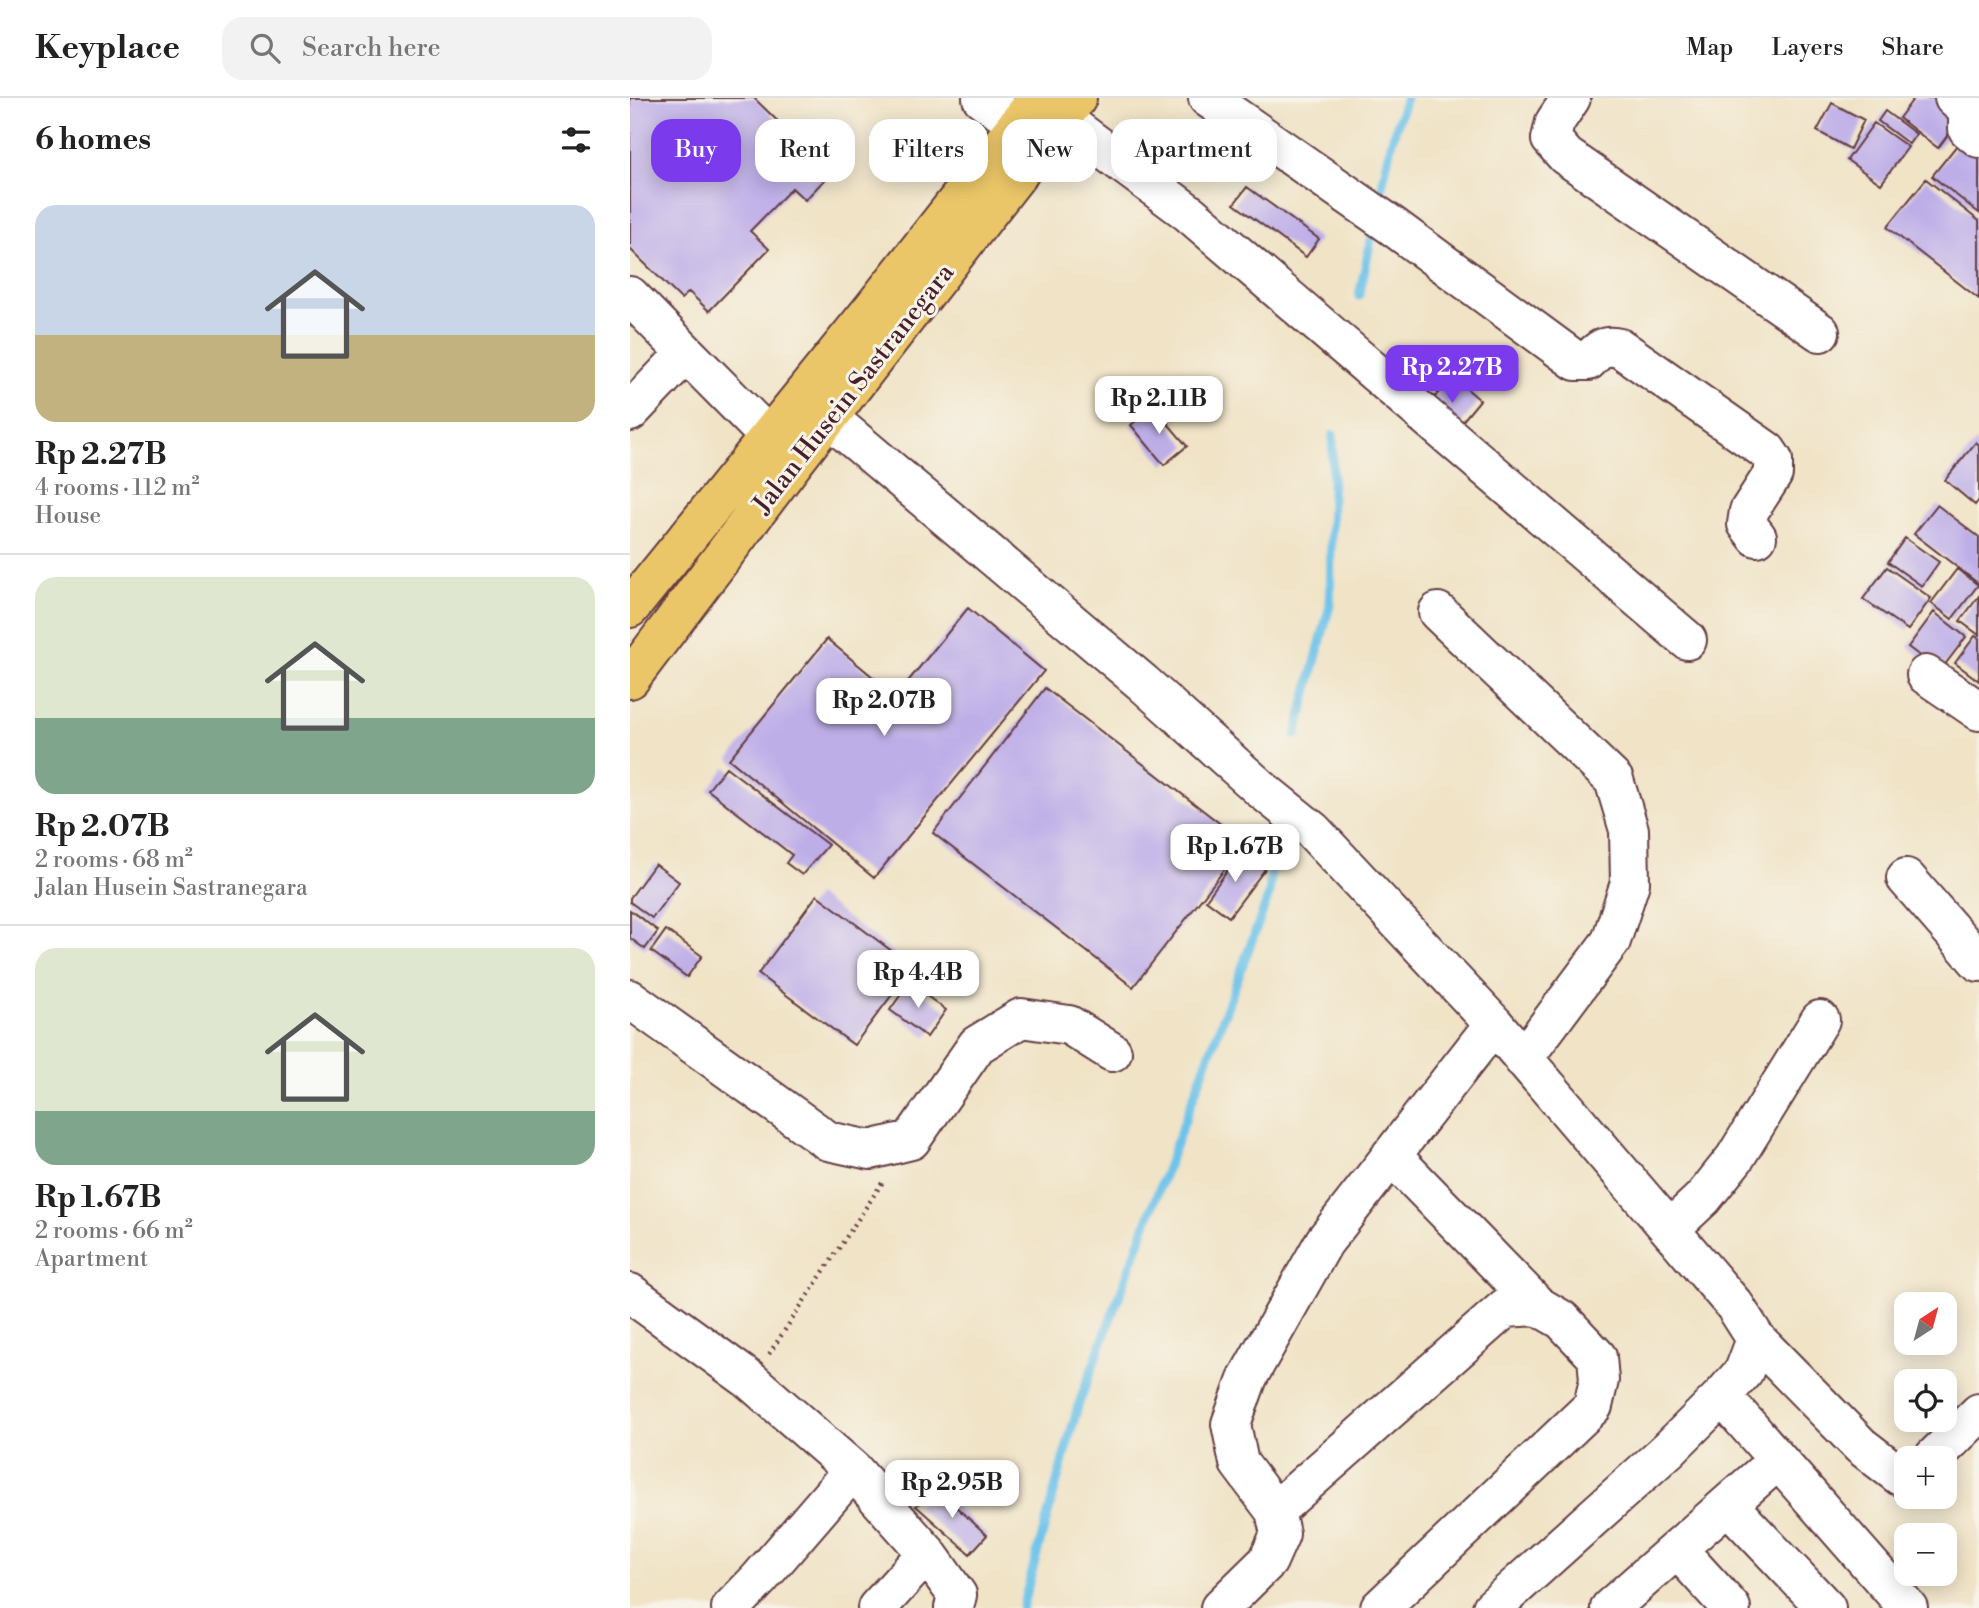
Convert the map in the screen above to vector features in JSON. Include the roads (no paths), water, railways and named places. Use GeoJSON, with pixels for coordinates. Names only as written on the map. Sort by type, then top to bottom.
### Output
{"type":"FeatureCollection","features":[{"type":"Feature","properties":{"kind":"main road","name":"Jalan Husein Sastranegara"},"geometry":{"type":"LineString","coordinates":[[630,679],[830,419],[1048,110]]}},
{"type":"Feature","properties":{"kind":"main road","name":"Jalan Husein Sastranegara"},"geometry":{"type":"LineString","coordinates":[[630,608],[769,437],[1048,110]]}},
{"type":"Feature","properties":{"kind":"street"},"geometry":{"type":"LineString","coordinates":[[982,98],[1048,110],[1177,204],[1687,640]]}},
{"type":"Feature","properties":{"kind":"street"},"geometry":{"type":"LineString","coordinates":[[1572,98],[1555,122],[1551,139],[1566,156],[1820,332]]}},
{"type":"Feature","properties":{"kind":"street"},"geometry":{"type":"LineString","coordinates":[[1954,98],[1968,110],[1968,129],[1979,138]]}},
{"type":"Feature","properties":{"kind":"street"},"geometry":{"type":"LineString","coordinates":[[1218,104],[1380,217],[1576,360],[1588,361],[1601,347],[1608,345],[1620,348],[1767,451],[1773,460],[1773,474],[1749,511],[1747,524],[1756,537]]}},
{"type":"Feature","properties":{"kind":"street"},"geometry":{"type":"LineString","coordinates":[[630,296],[769,437]]}},
{"type":"Feature","properties":{"kind":"street"},"geometry":{"type":"LineString","coordinates":[[630,412],[686,353]]}},
{"type":"Feature","properties":{"kind":"street"},"geometry":{"type":"LineString","coordinates":[[830,419],[1143,683],[1261,789],[1313,831],[1494,1024],[1735,1306],[1756,1339],[1861,1446],[1894,1471]]}},
{"type":"Feature","properties":{"kind":"street"},"geometry":{"type":"LineString","coordinates":[[1438,612],[1614,780],[1629,830],[1630,883],[1611,941],[1523,1059]]}},
{"type":"Feature","properties":{"kind":"street"},"geometry":{"type":"LineString","coordinates":[[1926,675],[1979,710]]}},
{"type":"Feature","properties":{"kind":"street"},"geometry":{"type":"LineString","coordinates":[[1906,878],[1979,962]]}},
{"type":"Feature","properties":{"kind":"street"},"geometry":{"type":"LineString","coordinates":[[630,999],[828,1142],[870,1150],[911,1140],[977,1045],[1021,1018],[1069,1025],[1112,1052]]}},
{"type":"Feature","properties":{"kind":"street"},"geometry":{"type":"LineString","coordinates":[[1670,1229],[1703,1198],[1735,1158],[1820,1020]]}},
{"type":"Feature","properties":{"kind":"street"},"geometry":{"type":"LineString","coordinates":[[1220,1608],[1268,1561],[1280,1534],[1275,1511],[1239,1463],[1231,1424],[1248,1377],[1324,1242],[1494,1024]]}},
{"type":"Feature","properties":{"kind":"street"},"geometry":{"type":"LineString","coordinates":[[1380,1608],[1593,1406],[1600,1380],[1597,1357],[1562,1321],[1538,1306],[1391,1155]]}},
{"type":"Feature","properties":{"kind":"street"},"geometry":{"type":"LineString","coordinates":[[630,1293],[751,1381],[853,1470],[927,1553],[957,1595],[954,1608]]}},
{"type":"Feature","properties":{"kind":"street"},"geometry":{"type":"LineString","coordinates":[[1275,1511],[1506,1308],[1538,1306]]}},
{"type":"Feature","properties":{"kind":"street"},"geometry":{"type":"LineString","coordinates":[[1492,1608],[1669,1449],[1722,1396],[1744,1371],[1756,1339]]}},
{"type":"Feature","properties":{"kind":"street"},"geometry":{"type":"LineString","coordinates":[[1722,1396],[1908,1608]]}},
{"type":"Feature","properties":{"kind":"street"},"geometry":{"type":"LineString","coordinates":[[1945,1446],[1979,1413]]}},
{"type":"Feature","properties":{"kind":"street"},"geometry":{"type":"LineString","coordinates":[[1629,1602],[1678,1550],[1778,1460]]}},
{"type":"Feature","properties":{"kind":"street"},"geometry":{"type":"LineString","coordinates":[[731,1608],[853,1470]]}},
{"type":"Feature","properties":{"kind":"street"},"geometry":{"type":"LineString","coordinates":[[1728,1506],[1826,1608]]}},
{"type":"Feature","properties":{"kind":"street"},"geometry":{"type":"LineString","coordinates":[[1678,1550],[1731,1608]]}},
{"type":"Feature","properties":{"kind":"street"},"geometry":{"type":"LineString","coordinates":[[877,1608],[927,1553]]}},
{"type":"Feature","properties":{"kind":"waterway"},"geometry":{"type":"LineString","coordinates":[[1378,205],[1392,140],[1406,98]]}},
{"type":"Feature","properties":{"kind":"waterway"},"geometry":{"type":"LineString","coordinates":[[1359,296],[1374,226]]}},
{"type":"Feature","properties":{"kind":"waterway"},"geometry":{"type":"LineString","coordinates":[[1296,735],[1330,605],[1333,435]]}},
{"type":"Feature","properties":{"kind":"waterway"},"geometry":{"type":"LineString","coordinates":[[1022,1608],[1078,1406],[1269,895],[1275,834]]}}]}
